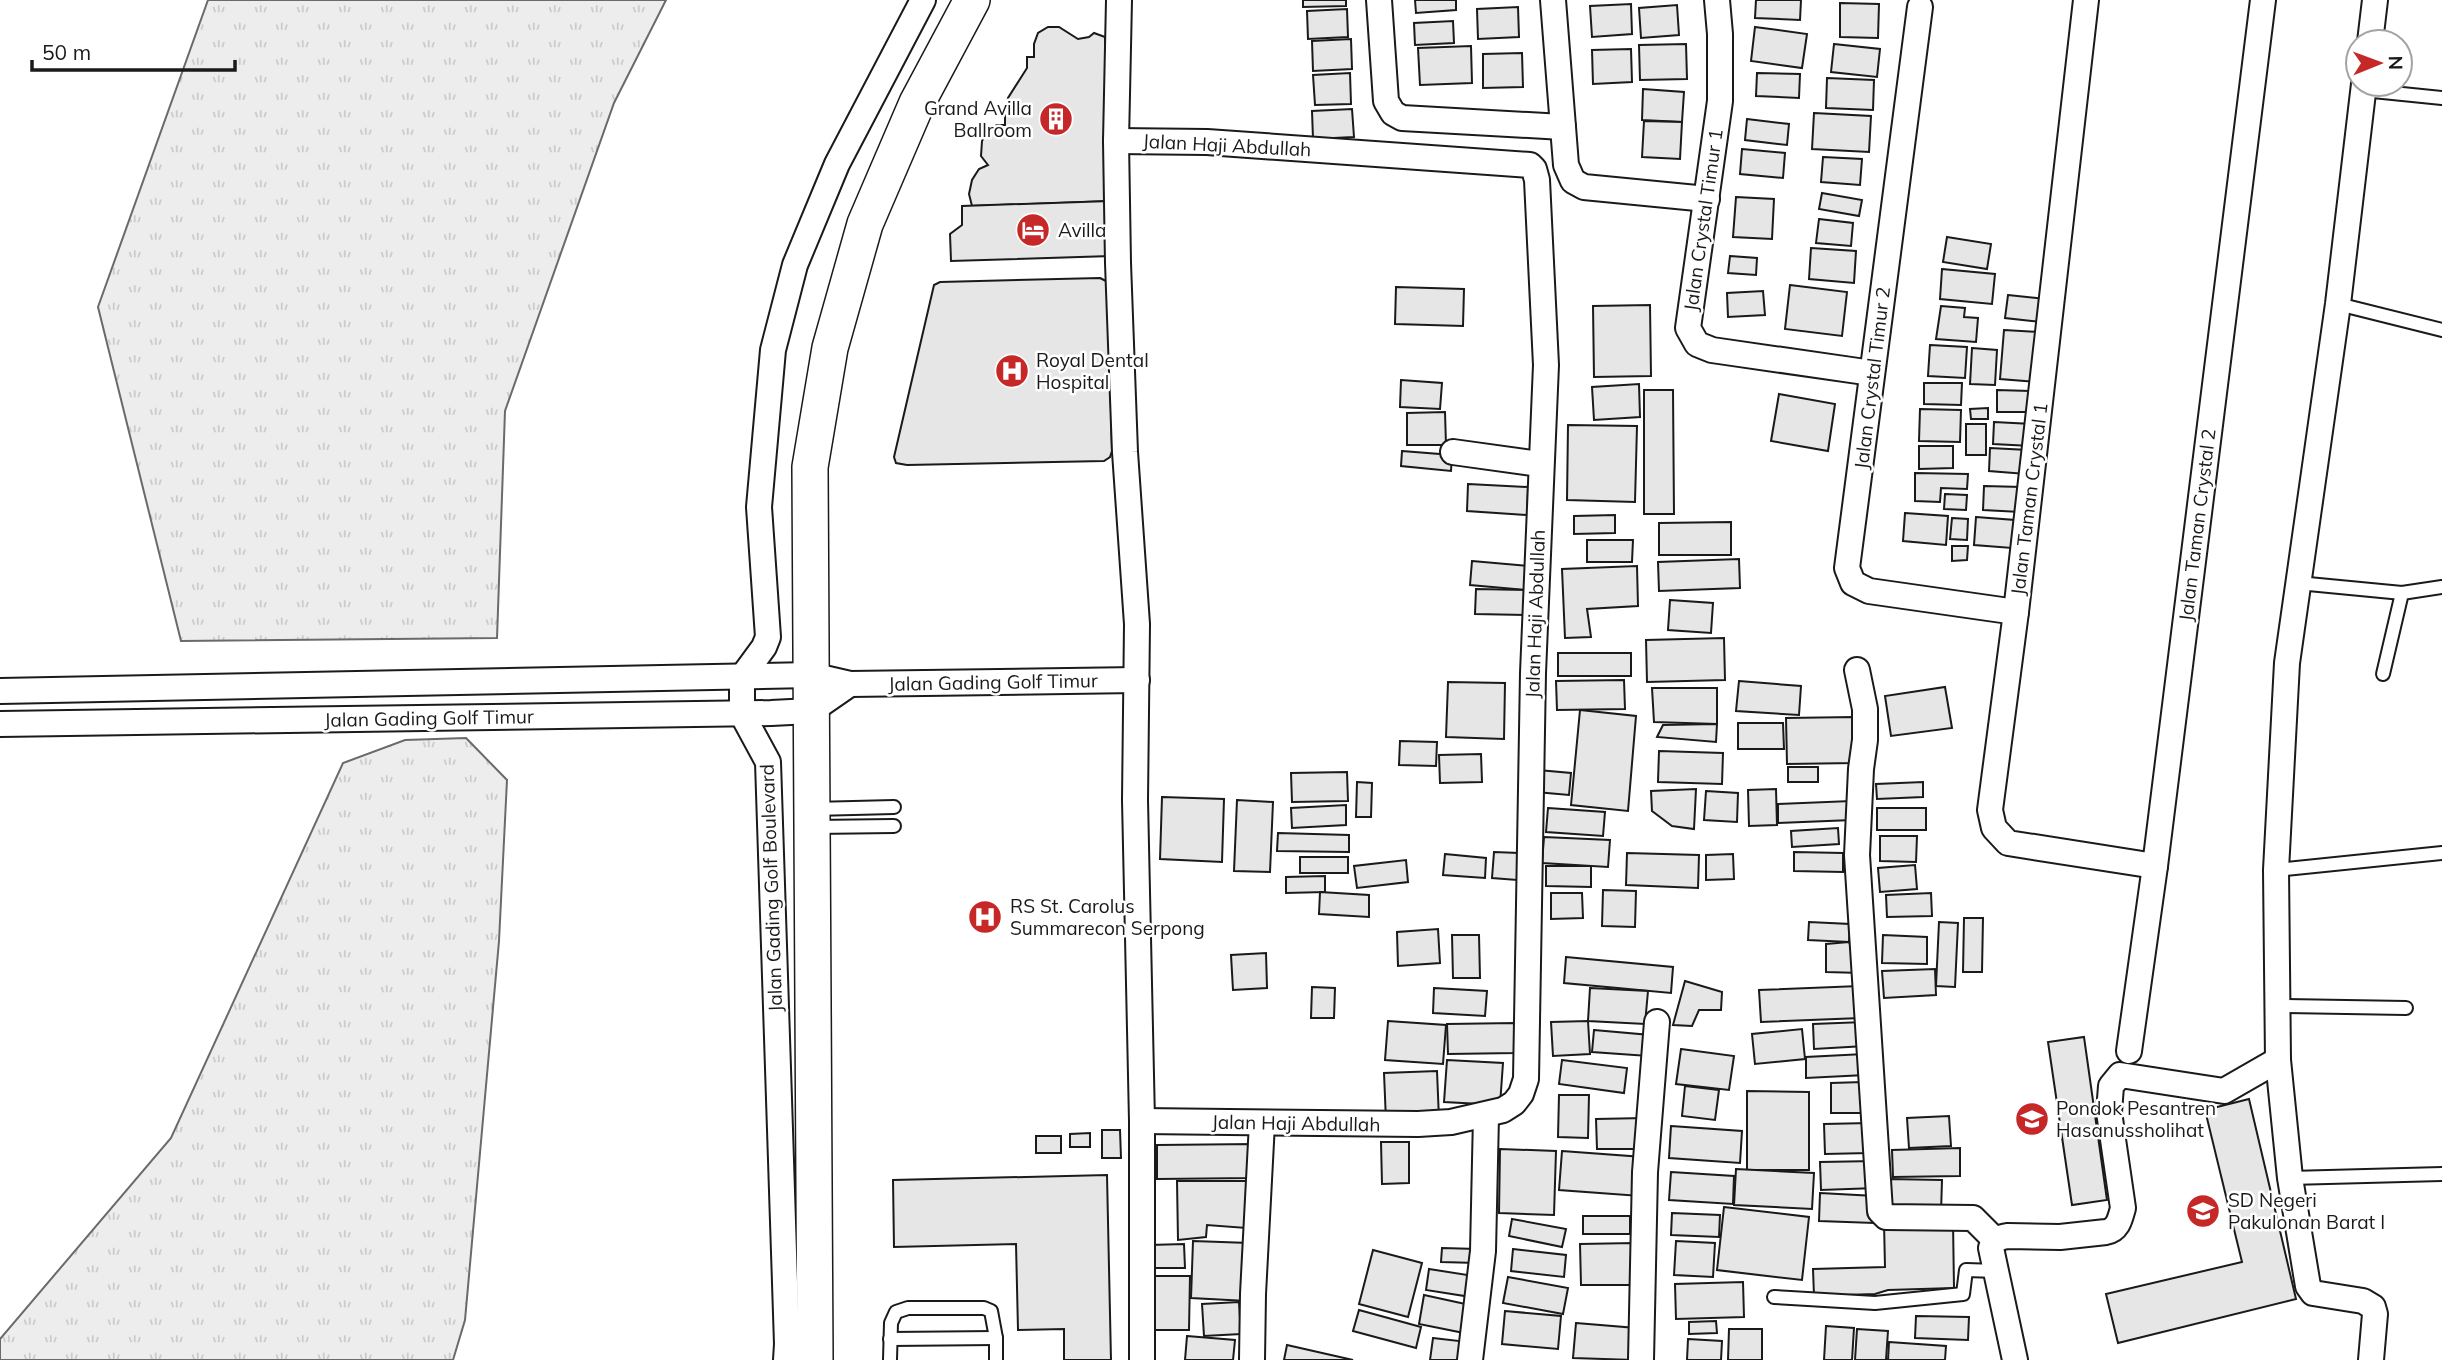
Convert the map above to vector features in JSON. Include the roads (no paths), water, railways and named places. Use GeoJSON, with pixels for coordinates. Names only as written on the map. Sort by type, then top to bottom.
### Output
{"type":"FeatureCollection","features":[{"type":"Feature","properties":{"kind":"main road","name":"Jalan Gading Golf Boulevard"},"geometry":{"type":"LineString","coordinates":[[815,1360],[810,467],[830,348],[865,224],[916,103],[972,0]]}},
{"type":"Feature","properties":{"kind":"street"},"geometry":{"type":"LineString","coordinates":[[742,677],[768,637],[759,507],[773,350],[795,265],[837,164],[923,0]]}},
{"type":"Feature","properties":{"kind":"street"},"geometry":{"type":"LineString","coordinates":[[1119,0],[1116,141],[1125,452],[1137,624],[1135,800],[1142,1121],[1142,1360]]}},
{"type":"Feature","properties":{"kind":"street"},"geometry":{"type":"LineString","coordinates":[[1379,0],[1386,102],[1392,113],[1402,118],[1563,127]]}},
{"type":"Feature","properties":{"kind":"street"},"geometry":{"type":"LineString","coordinates":[[1553,0],[1566,166],[1573,181],[1584,187],[1707,199]]}},
{"type":"Feature","properties":{"kind":"street","name":"Jalan Crystal Timur 1"},"geometry":{"type":"LineString","coordinates":[[1717,0],[1720,101],[1688,328],[1698,344],[1712,350],[1872,373]]}},
{"type":"Feature","properties":{"kind":"street","name":"Jalan Taman Crystal 1"},"geometry":{"type":"LineString","coordinates":[[2087,0],[2016,612],[1990,810],[1993,828],[2008,843],[2155,866]]}},
{"type":"Feature","properties":{"kind":"street","name":"Jalan Taman Crystal 2"},"geometry":{"type":"LineString","coordinates":[[2129,1051],[2155,866],[2263,0]]}},
{"type":"Feature","properties":{"kind":"street"},"geometry":{"type":"LineString","coordinates":[[2372,28],[2375,0]]}},
{"type":"Feature","properties":{"kind":"street","name":"Jalan Crystal Timur 2"},"geometry":{"type":"LineString","coordinates":[[1920,7],[1847,568],[1853,583],[1869,591],[2016,612]]}},
{"type":"Feature","properties":{"kind":"street"},"geometry":{"type":"LineString","coordinates":[[2363,98],[2338,304],[2287,663],[2276,870],[2278,1060],[2290,1178],[2308,1289],[2313,1293],[2363,1301],[2373,1307],[2375,1314],[2371,1360]]}},
{"type":"Feature","properties":{"kind":"street","name":"Jalan Haji Abdullah"},"geometry":{"type":"LineString","coordinates":[[1116,141],[1208,142],[1530,165],[1537,180],[1546,365],[1540,464],[1527,913],[1526,1079],[1521,1094],[1503,1110],[1451,1122],[1418,1124],[1142,1121]]}},
{"type":"Feature","properties":{"kind":"street"},"geometry":{"type":"LineString","coordinates":[[1453,453],[1540,464]]}},
{"type":"Feature","properties":{"kind":"street"},"geometry":{"type":"LineString","coordinates":[[1857,670],[1865,709],[1865,740],[1857,855],[1880,1211],[1886,1217],[1973,1218],[1995,1240]]}},
{"type":"Feature","properties":{"kind":"street","name":"Jalan Gading Golf Timur"},"geometry":{"type":"LineString","coordinates":[[0,691],[811,675],[850,684],[1137,680]]}},
{"type":"Feature","properties":{"kind":"street","name":"Jalan Gading Golf Boulevard"},"geometry":{"type":"LineString","coordinates":[[742,677],[743,714],[768,762],[786,1360]]}},
{"type":"Feature","properties":{"kind":"street"},"geometry":{"type":"LineString","coordinates":[[811,711],[850,684]]}},
{"type":"Feature","properties":{"kind":"street","name":"Jalan Gading Golf Timur"},"geometry":{"type":"LineString","coordinates":[[0,724],[811,711]]}},
{"type":"Feature","properties":{"kind":"street"},"geometry":{"type":"LineString","coordinates":[[1641,1360],[1645,1172],[1657,1022]]}},
{"type":"Feature","properties":{"kind":"street"},"geometry":{"type":"LineString","coordinates":[[1995,1240],[2008,1236],[2060,1237],[2106,1232],[2119,1224],[2123,1208],[2109,1112],[2111,1086],[2120,1075],[2224,1091],[2278,1060]]}},
{"type":"Feature","properties":{"kind":"street"},"geometry":{"type":"LineString","coordinates":[[1470,1360],[1483,1251],[1486,1116]]}},
{"type":"Feature","properties":{"kind":"street"},"geometry":{"type":"LineString","coordinates":[[1252,1360],[1262,1123]]}},
{"type":"Feature","properties":{"kind":"street"},"geometry":{"type":"LineString","coordinates":[[1995,1240],[1992,1248],[2014,1360]]}},
{"type":"Feature","properties":{"kind":"lane"},"geometry":{"type":"LineString","coordinates":[[2414,94],[2442,98]]}},
{"type":"Feature","properties":{"kind":"lane"},"geometry":{"type":"LineString","coordinates":[[2338,304],[2442,330]]}},
{"type":"Feature","properties":{"kind":"lane"},"geometry":{"type":"LineString","coordinates":[[2298,583],[2402,593],[2442,587]]}},
{"type":"Feature","properties":{"kind":"lane"},"geometry":{"type":"LineString","coordinates":[[2383,674],[2402,593]]}},
{"type":"Feature","properties":{"kind":"lane"},"geometry":{"type":"LineString","coordinates":[[813,818],[894,807]]}},
{"type":"Feature","properties":{"kind":"lane"},"geometry":{"type":"LineString","coordinates":[[813,818],[894,826]]}},
{"type":"Feature","properties":{"kind":"lane"},"geometry":{"type":"LineString","coordinates":[[2276,870],[2442,853]]}},
{"type":"Feature","properties":{"kind":"lane"},"geometry":{"type":"LineString","coordinates":[[2279,1006],[2406,1008]]}},
{"type":"Feature","properties":{"kind":"lane"},"geometry":{"type":"LineString","coordinates":[[2290,1178],[2442,1174]]}},
{"type":"Feature","properties":{"kind":"lane"},"geometry":{"type":"LineString","coordinates":[[1774,1297],[1875,1303],[1963,1294],[1966,1270],[1997,1271]]}},
{"type":"Feature","properties":{"kind":"lane"},"geometry":{"type":"LineString","coordinates":[[890,1360],[891,1323],[896,1312],[908,1308],[984,1308],[991,1311],[996,1338],[996,1360]]}},
{"type":"Feature","properties":{"kind":"lane"},"geometry":{"type":"LineString","coordinates":[[890,1339],[996,1338]]}},
{"type":"Feature","properties":{"kind":"place","name":"Grand Avilla Ballroom"},"geometry":{"type":"Point","coordinates":[1056,119]}},
{"type":"Feature","properties":{"kind":"place","name":"Avilla"},"geometry":{"type":"Point","coordinates":[1033,230]}},
{"type":"Feature","properties":{"kind":"place","name":"Royal Dental Hospital"},"geometry":{"type":"Point","coordinates":[1012,371]}},
{"type":"Feature","properties":{"kind":"place","name":"RS St. Carolus Summarecon Serpong"},"geometry":{"type":"Point","coordinates":[985,917]}},
{"type":"Feature","properties":{"kind":"place","name":"Pondok Pesantren Hasanussholihat"},"geometry":{"type":"Point","coordinates":[2032,1119]}},
{"type":"Feature","properties":{"kind":"place","name":"SD Negeri Pakulonan Barat I"},"geometry":{"type":"Point","coordinates":[2203,1211]}}]}
